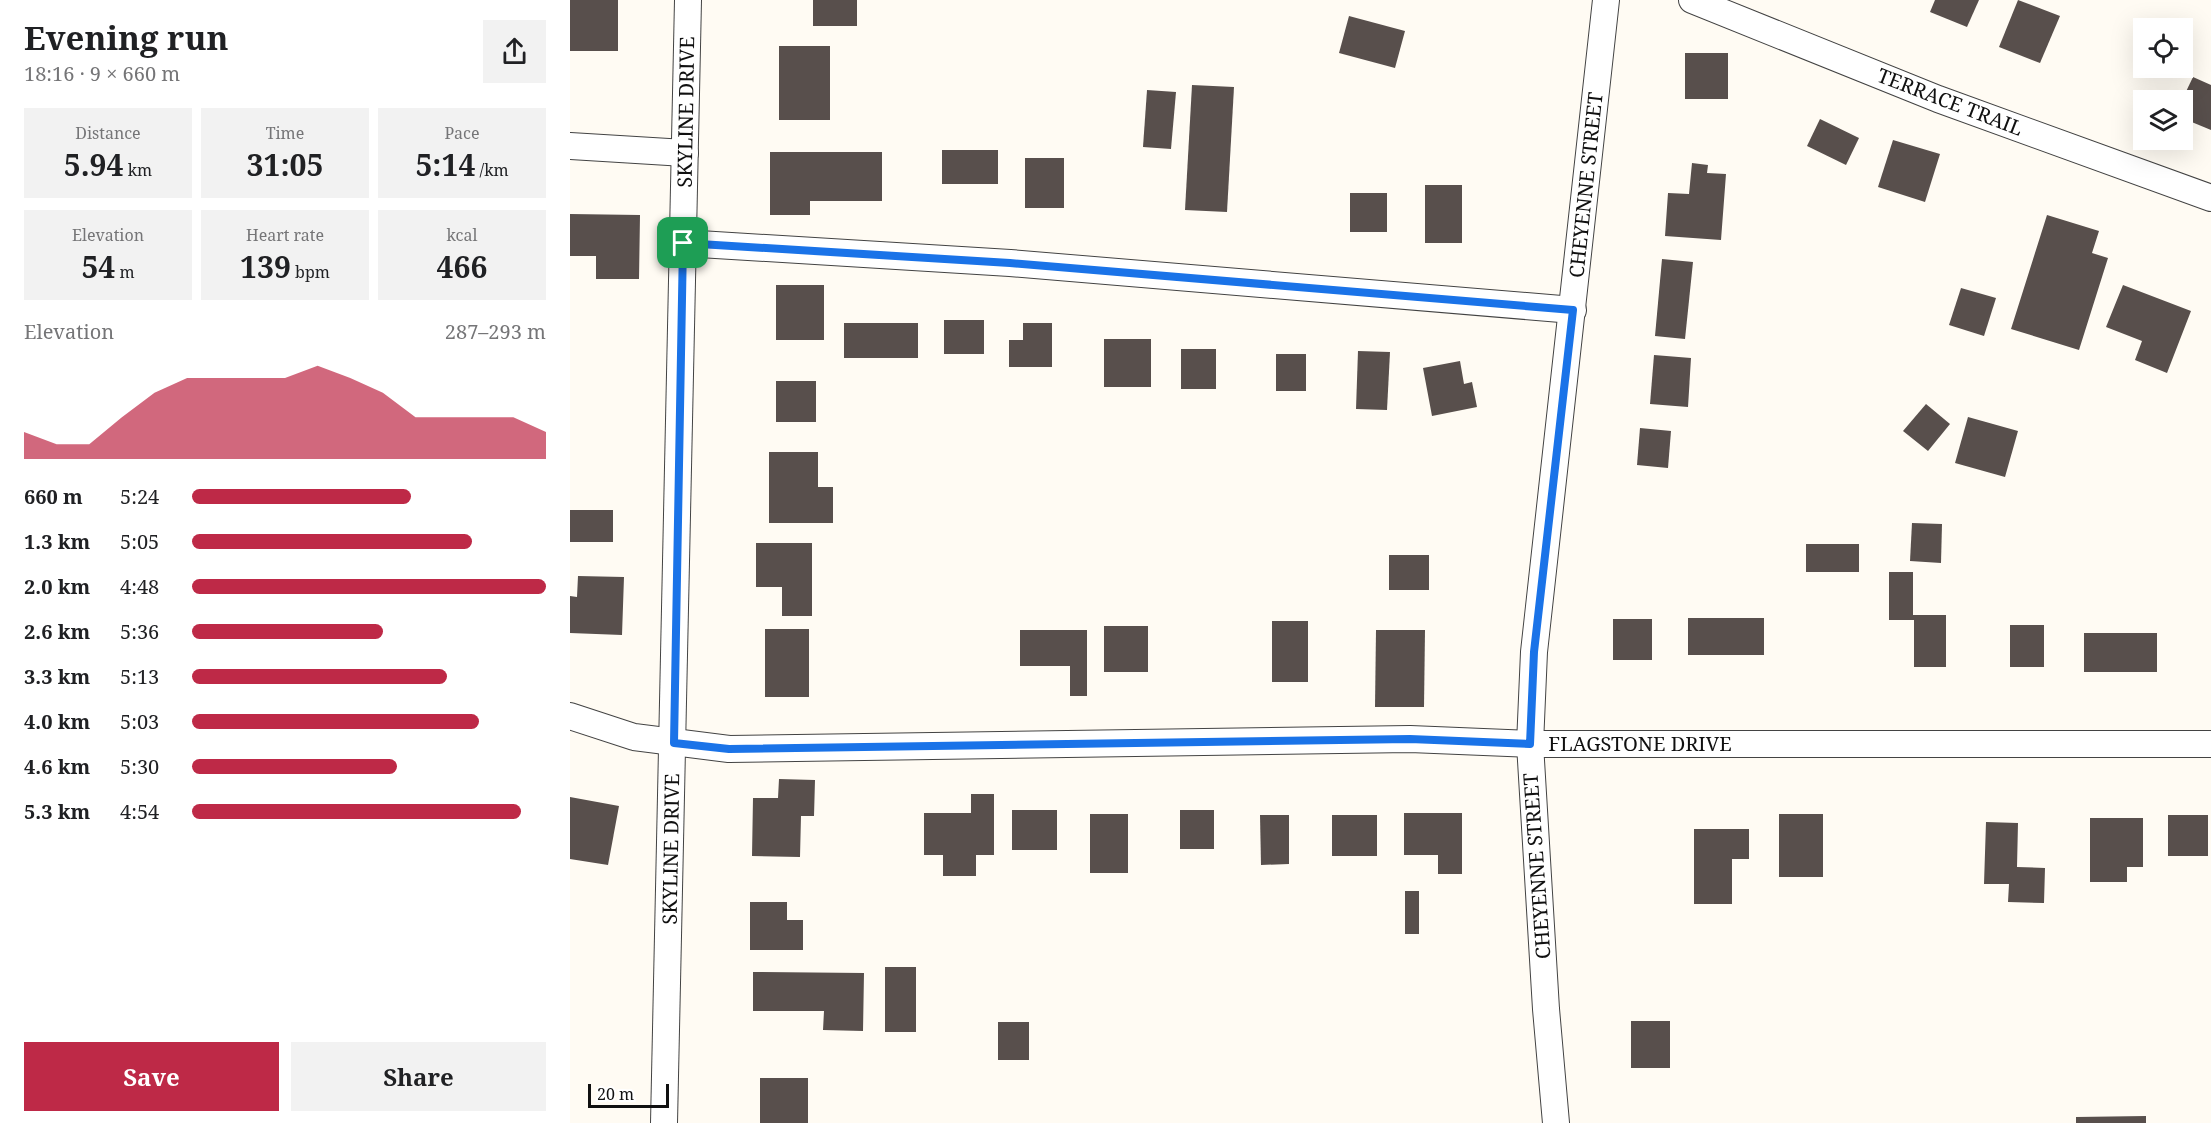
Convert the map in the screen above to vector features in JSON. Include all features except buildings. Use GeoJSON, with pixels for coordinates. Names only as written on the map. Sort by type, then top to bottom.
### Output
{"type":"FeatureCollection","features":[{"type":"Feature","properties":{"kind":"street","name":"SKYLINE DRIVE"},"geometry":{"type":"LineString","coordinates":[[664,1123],[674,743],[688,0]]}},
{"type":"Feature","properties":{"kind":"street","name":"CHEYENNE STREET"},"geometry":{"type":"LineString","coordinates":[[1556,1123],[1546,1009],[1530,744],[1534,652],[1606,0]]}},
{"type":"Feature","properties":{"kind":"street","name":"TERRACE TRAIL"},"geometry":{"type":"LineString","coordinates":[[1692,0],[1938,99],[2211,198]]}},
{"type":"Feature","properties":{"kind":"street"},"geometry":{"type":"LineString","coordinates":[[570,146],[685,153]]}},
{"type":"Feature","properties":{"kind":"street"},"geometry":{"type":"LineString","coordinates":[[683,243],[1010,263],[1573,310]]}},
{"type":"Feature","properties":{"kind":"street","name":"FLAGSTONE DRIVE"},"geometry":{"type":"LineString","coordinates":[[570,716],[634,737],[729,749],[1410,739],[1530,744],[2211,744]]}},
{"type":"Feature","properties":{"kind":"route"},"geometry":{"type":"LineString","coordinates":[[683,243],[1010,263],[1573,310],[1534,652],[1530,744],[1410,739],[729,749],[674,743],[683,243]]}}]}
